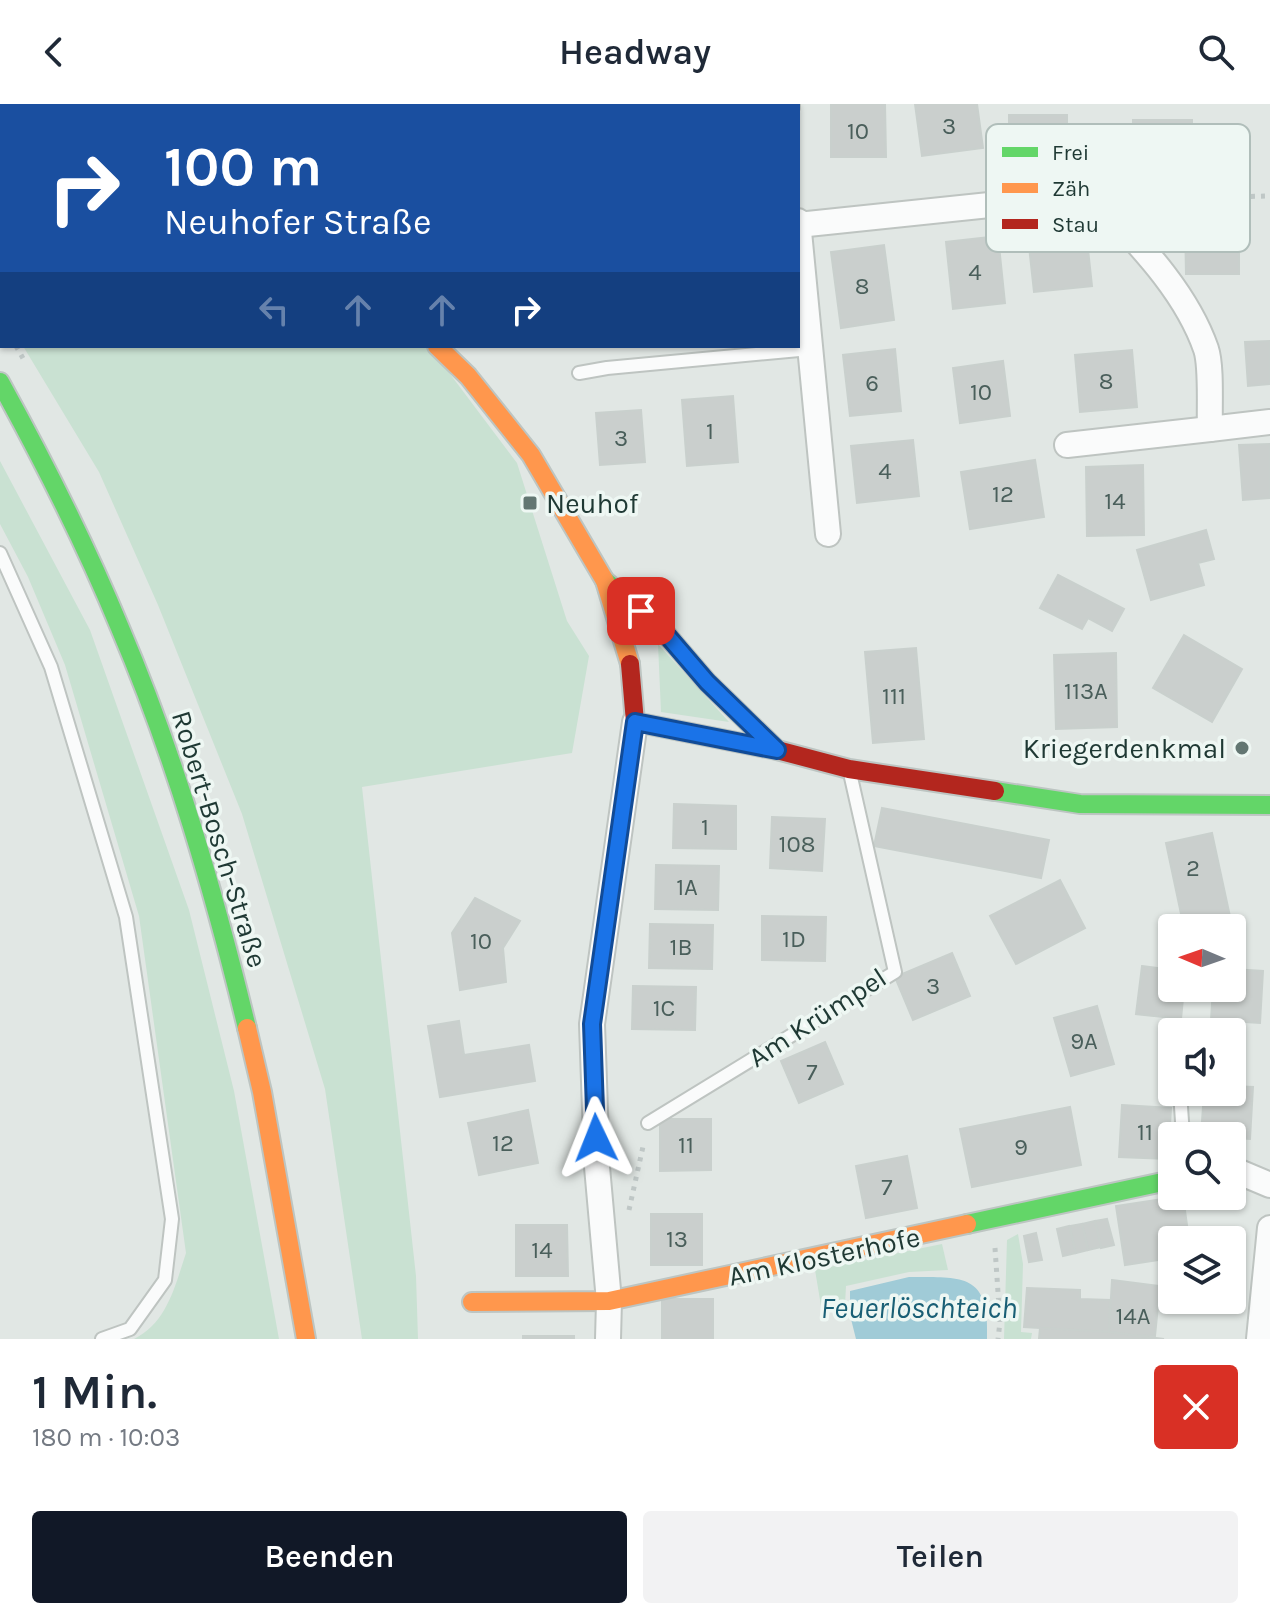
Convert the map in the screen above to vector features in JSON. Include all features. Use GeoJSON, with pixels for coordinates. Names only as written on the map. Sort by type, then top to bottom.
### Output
{"type":"FeatureCollection","features":[{"type":"Feature","properties":{"kind":"street"},"geometry":{"type":"LineString","coordinates":[[800,224],[986,205]]}},
{"type":"Feature","properties":{"kind":"street"},"geometry":{"type":"LineString","coordinates":[[800,245],[828,534]]}},
{"type":"Feature","properties":{"kind":"street"},"geometry":{"type":"LineString","coordinates":[[1146,252],[1185,308],[1207,351],[1210,429]]}},
{"type":"Feature","properties":{"kind":"street"},"geometry":{"type":"LineString","coordinates":[[439,348],[468,376],[531,455],[605,581],[631,667],[635,722],[592,1024],[597,1167],[609,1301],[608,1339]]}},
{"type":"Feature","properties":{"kind":"street","name":"Robert-Bosch-Straße"},"geometry":{"type":"LineString","coordinates":[[0,382],[54,481],[121,629],[167,752],[209,881],[262,1092],[306,1339]]}},
{"type":"Feature","properties":{"kind":"street"},"geometry":{"type":"LineString","coordinates":[[1067,445],[1270,422]]}},
{"type":"Feature","properties":{"kind":"street"},"geometry":{"type":"LineString","coordinates":[[605,581],[659,626],[707,682],[777,750]]}},
{"type":"Feature","properties":{"kind":"street"},"geometry":{"type":"LineString","coordinates":[[635,722],[777,750],[849,769],[1080,804],[1270,805]]}},
{"type":"Feature","properties":{"kind":"street"},"geometry":{"type":"LineString","coordinates":[[1246,1175],[1270,1185]]}},
{"type":"Feature","properties":{"kind":"street","name":"Am Klosterhofe"},"geometry":{"type":"LineString","coordinates":[[472,1302],[609,1301],[1158,1183]]}},
{"type":"Feature","properties":{"kind":"street"},"geometry":{"type":"LineString","coordinates":[[1259,1339],[1270,1228]]}},
{"type":"Feature","properties":{"kind":"lane"},"geometry":{"type":"LineString","coordinates":[[579,373],[810,349]]}},
{"type":"Feature","properties":{"kind":"lane"},"geometry":{"type":"LineString","coordinates":[[0,553],[51,667],[126,917],[172,1219],[165,1280],[130,1329],[102,1339]]}},
{"type":"Feature","properties":{"kind":"lane","name":"Am Krümpel"},"geometry":{"type":"LineString","coordinates":[[648,1123],[895,972],[849,769]]}},
{"type":"Feature","properties":{"kind":"path"},"geometry":{"type":"LineString","coordinates":[[1250,196],[1270,196]]}},
{"type":"Feature","properties":{"kind":"path"},"geometry":{"type":"LineString","coordinates":[[995,1219],[995,1275],[1000,1322],[998,1339]]}},
{"type":"Feature","properties":{"kind":"green space"},"geometry":{"type":"Polygon","coordinates":[[[24,348],[431,348],[517,463],[567,621],[589,656],[572,753],[362,787],[416,1276],[418,1339],[362,1339],[325,1089],[242,814],[158,605],[99,472],[24,348]]]}},
{"type":"Feature","properties":{"kind":"green space"},"geometry":{"type":"Polygon","coordinates":[[[0,461],[90,630],[189,910],[234,1091],[279,1339],[134,1339],[162,1313],[186,1253],[139,916],[65,665],[28,577],[0,524],[0,461]]]}},
{"type":"Feature","properties":{"kind":"green space"},"geometry":{"type":"Polygon","coordinates":[[[658,644],[729,722],[661,712],[658,644]]]}},
{"type":"Feature","properties":{"kind":"green space"},"geometry":{"type":"Polygon","coordinates":[[[1018,1234],[1023,1264],[1021,1332],[1032,1333],[1031,1339],[1004,1339],[1007,1240],[1018,1234]]]}},
{"type":"Feature","properties":{"kind":"green space"},"geometry":{"type":"Polygon","coordinates":[[[942,1244],[948,1270],[909,1272],[846,1286],[845,1305],[821,1306],[815,1270],[942,1244]]]}},
{"type":"Feature","properties":{"kind":"water","name":"Feuerlöschteich"},"geometry":{"type":"Polygon","coordinates":[[[909,1277],[958,1279],[978,1290],[987,1317],[987,1339],[856,1339],[850,1315],[850,1291],[909,1277]]]}},
{"type":"Feature","properties":{"kind":"building"},"geometry":{"type":"Polygon","coordinates":[[[831,104],[885,104],[886,157],[831,157],[831,104]]]}},
{"type":"Feature","properties":{"kind":"building"},"geometry":{"type":"Polygon","coordinates":[[[915,104],[977,104],[983,148],[922,156],[915,104]]]}},
{"type":"Feature","properties":{"kind":"building"},"geometry":{"type":"Polygon","coordinates":[[[1009,115],[1067,115],[1067,124],[1009,124],[1009,115]]]}},
{"type":"Feature","properties":{"kind":"building"},"geometry":{"type":"Polygon","coordinates":[[[1133,120],[1192,120],[1192,124],[1133,124],[1133,120]]]}},
{"type":"Feature","properties":{"kind":"building"},"geometry":{"type":"Polygon","coordinates":[[[986,237],[986,252],[1000,252],[1005,303],[953,309],[946,242],[986,237]]]}},
{"type":"Feature","properties":{"kind":"building"},"geometry":{"type":"Polygon","coordinates":[[[884,245],[894,320],[841,328],[831,252],[884,245]]]}},
{"type":"Feature","properties":{"kind":"building"},"geometry":{"type":"Polygon","coordinates":[[[1030,252],[1088,252],[1092,286],[1034,292],[1030,252]]]}},
{"type":"Feature","properties":{"kind":"building"},"geometry":{"type":"Polygon","coordinates":[[[1186,252],[1239,252],[1239,274],[1186,274],[1186,252]]]}},
{"type":"Feature","properties":{"kind":"building"},"geometry":{"type":"Polygon","coordinates":[[[1270,341],[1270,384],[1248,386],[1245,342],[1270,341]]]}},
{"type":"Feature","properties":{"kind":"building"},"geometry":{"type":"Polygon","coordinates":[[[895,349],[901,411],[850,416],[843,355],[895,349]]]}},
{"type":"Feature","properties":{"kind":"building"},"geometry":{"type":"Polygon","coordinates":[[[1132,350],[1137,407],[1080,412],[1075,355],[1132,350]]]}},
{"type":"Feature","properties":{"kind":"building"},"geometry":{"type":"Polygon","coordinates":[[[1003,361],[1010,416],[960,423],[953,368],[1003,361]]]}},
{"type":"Feature","properties":{"kind":"building"},"geometry":{"type":"Polygon","coordinates":[[[733,396],[738,462],[687,466],[682,400],[733,396]]]}},
{"type":"Feature","properties":{"kind":"building"},"geometry":{"type":"Polygon","coordinates":[[[641,410],[645,462],[600,465],[596,413],[641,410]]]}},
{"type":"Feature","properties":{"kind":"building"},"geometry":{"type":"Polygon","coordinates":[[[913,440],[919,496],[857,503],[851,446],[913,440]]]}},
{"type":"Feature","properties":{"kind":"building"},"geometry":{"type":"Polygon","coordinates":[[[1270,444],[1270,498],[1243,500],[1239,445],[1270,444]]]}},
{"type":"Feature","properties":{"kind":"building"},"geometry":{"type":"Polygon","coordinates":[[[1035,460],[1044,517],[970,529],[961,472],[1035,460]]]}},
{"type":"Feature","properties":{"kind":"building"},"geometry":{"type":"Polygon","coordinates":[[[1143,465],[1144,535],[1087,536],[1086,467],[1143,465]]]}},
{"type":"Feature","properties":{"kind":"building"},"geometry":{"type":"Polygon","coordinates":[[[1206,530],[1214,559],[1198,563],[1204,585],[1151,600],[1137,550],[1206,530]]]}},
{"type":"Feature","properties":{"kind":"building"},"geometry":{"type":"Polygon","coordinates":[[[1058,575],[1124,609],[1112,631],[1088,618],[1082,629],[1040,608],[1058,575]]]}},
{"type":"Feature","properties":{"kind":"building"},"geometry":{"type":"Polygon","coordinates":[[[1184,635],[1242,669],[1212,722],[1153,688],[1184,635]]]}},
{"type":"Feature","properties":{"kind":"building"},"geometry":{"type":"Polygon","coordinates":[[[916,648],[924,739],[873,743],[865,652],[916,648]]]}},
{"type":"Feature","properties":{"kind":"building"},"geometry":{"type":"Polygon","coordinates":[[[1116,653],[1117,727],[1056,729],[1054,655],[1116,653]]]}},
{"type":"Feature","properties":{"kind":"building"},"geometry":{"type":"Polygon","coordinates":[[[674,804],[736,806],[736,849],[673,848],[674,804]]]}},
{"type":"Feature","properties":{"kind":"building"},"geometry":{"type":"Polygon","coordinates":[[[882,808],[1049,840],[1041,878],[874,846],[882,808]]]}},
{"type":"Feature","properties":{"kind":"building"},"geometry":{"type":"Polygon","coordinates":[[[772,817],[825,819],[822,871],[770,868],[772,817]]]}},
{"type":"Feature","properties":{"kind":"building"},"geometry":{"type":"Polygon","coordinates":[[[1212,833],[1229,914],[1181,914],[1166,843],[1212,833]]]}},
{"type":"Feature","properties":{"kind":"building"},"geometry":{"type":"Polygon","coordinates":[[[656,865],[719,866],[718,910],[655,909],[656,865]]]}},
{"type":"Feature","properties":{"kind":"building"},"geometry":{"type":"Polygon","coordinates":[[[1060,880],[1085,928],[1016,964],[990,916],[1060,880]]]}},
{"type":"Feature","properties":{"kind":"building"},"geometry":{"type":"Polygon","coordinates":[[[475,898],[520,921],[503,948],[506,982],[460,990],[452,933],[475,898]]]}},
{"type":"Feature","properties":{"kind":"building"},"geometry":{"type":"Polygon","coordinates":[[[762,916],[826,917],[825,961],[762,960],[762,916]]]}},
{"type":"Feature","properties":{"kind":"building"},"geometry":{"type":"Polygon","coordinates":[[[650,924],[713,925],[712,969],[649,968],[650,924]]]}},
{"type":"Feature","properties":{"kind":"building"},"geometry":{"type":"Polygon","coordinates":[[[952,953],[970,996],[913,1020],[895,977],[952,953]]]}},
{"type":"Feature","properties":{"kind":"building"},"geometry":{"type":"Polygon","coordinates":[[[1142,966],[1158,968],[1158,1002],[1183,1002],[1181,1018],[1136,1014],[1142,966]]]}},
{"type":"Feature","properties":{"kind":"building"},"geometry":{"type":"Polygon","coordinates":[[[1246,970],[1263,971],[1260,1023],[1246,1022],[1246,1018],[1211,1018],[1212,1002],[1246,1002],[1246,970]]]}},
{"type":"Feature","properties":{"kind":"building"},"geometry":{"type":"Polygon","coordinates":[[[633,986],[696,987],[695,1030],[632,1029],[633,986]]]}},
{"type":"Feature","properties":{"kind":"building"},"geometry":{"type":"Polygon","coordinates":[[[1097,1006],[1114,1064],[1071,1076],[1054,1018],[1097,1006]]]}},
{"type":"Feature","properties":{"kind":"building"},"geometry":{"type":"Polygon","coordinates":[[[459,1021],[464,1055],[529,1045],[535,1081],[440,1097],[428,1026],[459,1021]]]}},
{"type":"Feature","properties":{"kind":"building"},"geometry":{"type":"Polygon","coordinates":[[[825,1042],[843,1084],[799,1103],[781,1061],[825,1042]]]}},
{"type":"Feature","properties":{"kind":"building"},"geometry":{"type":"Polygon","coordinates":[[[1246,1087],[1253,1087],[1250,1139],[1246,1139],[1246,1122],[1202,1122],[1203,1106],[1246,1106],[1246,1087]]]}},
{"type":"Feature","properties":{"kind":"building"},"geometry":{"type":"Polygon","coordinates":[[[1122,1105],[1171,1108],[1170,1122],[1158,1122],[1158,1159],[1119,1157],[1122,1105]]]}},
{"type":"Feature","properties":{"kind":"building"},"geometry":{"type":"Polygon","coordinates":[[[1070,1107],[1081,1165],[972,1187],[960,1129],[1070,1107]]]}},
{"type":"Feature","properties":{"kind":"building"},"geometry":{"type":"Polygon","coordinates":[[[528,1110],[538,1163],[479,1175],[468,1123],[528,1110]]]}},
{"type":"Feature","properties":{"kind":"building"},"geometry":{"type":"Polygon","coordinates":[[[660,1119],[711,1119],[711,1170],[660,1171],[660,1119]]]}},
{"type":"Feature","properties":{"kind":"building"},"geometry":{"type":"Polygon","coordinates":[[[907,1156],[917,1208],[866,1218],[856,1166],[907,1156]]]}},
{"type":"Feature","properties":{"kind":"building"},"geometry":{"type":"Polygon","coordinates":[[[1158,1200],[1158,1210],[1185,1210],[1187,1226],[1158,1226],[1158,1260],[1125,1265],[1116,1206],[1158,1200]]]}},
{"type":"Feature","properties":{"kind":"building"},"geometry":{"type":"Polygon","coordinates":[[[651,1214],[702,1214],[702,1265],[651,1265],[651,1214]]]}},
{"type":"Feature","properties":{"kind":"building"},"geometry":{"type":"Polygon","coordinates":[[[1107,1219],[1114,1245],[1101,1248],[1095,1221],[1107,1219]]]}},
{"type":"Feature","properties":{"kind":"building"},"geometry":{"type":"Polygon","coordinates":[[[1095,1221],[1101,1247],[1088,1250],[1082,1224],[1095,1221]]]}},
{"type":"Feature","properties":{"kind":"building"},"geometry":{"type":"Polygon","coordinates":[[[1082,1224],[1088,1250],[1076,1253],[1070,1226],[1082,1224]]]}},
{"type":"Feature","properties":{"kind":"building"},"geometry":{"type":"Polygon","coordinates":[[[516,1225],[567,1225],[568,1276],[516,1276],[516,1225]]]}},
{"type":"Feature","properties":{"kind":"building"},"geometry":{"type":"Polygon","coordinates":[[[1069,1226],[1076,1253],[1063,1256],[1057,1229],[1069,1226]]]}},
{"type":"Feature","properties":{"kind":"building"},"geometry":{"type":"Polygon","coordinates":[[[1036,1233],[1042,1260],[1029,1262],[1024,1236],[1036,1233]]]}},
{"type":"Feature","properties":{"kind":"building"},"geometry":{"type":"Polygon","coordinates":[[[1112,1280],[1158,1286],[1155,1336],[1109,1332],[1112,1280]]]}},
{"type":"Feature","properties":{"kind":"building"},"geometry":{"type":"Polygon","coordinates":[[[1027,1288],[1080,1290],[1080,1299],[1110,1300],[1109,1332],[1024,1327],[1027,1288]]]}},
{"type":"Feature","properties":{"kind":"building"},"geometry":{"type":"Polygon","coordinates":[[[662,1299],[713,1299],[713,1339],[662,1339],[662,1299]]]}},
{"type":"Feature","properties":{"kind":"building"},"geometry":{"type":"Polygon","coordinates":[[[1040,1328],[1109,1332],[1164,1339],[1039,1339],[1040,1328]]]}},
{"type":"Feature","properties":{"kind":"building"},"geometry":{"type":"Polygon","coordinates":[[[523,1336],[574,1336],[574,1339],[523,1339],[523,1336]]]}},
{"type":"Feature","properties":{"kind":"traffic: fast"},"geometry":{"type":"LineString","coordinates":[[0,382],[78,534],[140,677],[192,825],[247,1028]]}},
{"type":"Feature","properties":{"kind":"traffic: fast"},"geometry":{"type":"LineString","coordinates":[[605,581],[659,626],[707,682],[777,750]]}},
{"type":"Feature","properties":{"kind":"traffic: fast"},"geometry":{"type":"LineString","coordinates":[[995,791],[1080,804],[1270,805]]}},
{"type":"Feature","properties":{"kind":"traffic: fast"},"geometry":{"type":"LineString","coordinates":[[967,1224],[1158,1183]]}},
{"type":"Feature","properties":{"kind":"traffic: slow"},"geometry":{"type":"LineString","coordinates":[[439,348],[468,376],[531,455],[605,581],[630,664]]}},
{"type":"Feature","properties":{"kind":"traffic: slow"},"geometry":{"type":"LineString","coordinates":[[247,1028],[262,1092],[306,1339]]}},
{"type":"Feature","properties":{"kind":"traffic: slow"},"geometry":{"type":"LineString","coordinates":[[472,1302],[609,1301],[967,1224]]}},
{"type":"Feature","properties":{"kind":"traffic: jam"},"geometry":{"type":"LineString","coordinates":[[630,664],[635,722],[777,750],[849,769],[995,791]]}},
{"type":"Feature","properties":{"kind":"place","name":"Neuhof"},"geometry":{"type":"Point","coordinates":[530,503]}},
{"type":"Feature","properties":{"kind":"place","name":"Kriegerdenkmal"},"geometry":{"type":"Point","coordinates":[1242,748]}},
{"type":"Feature","properties":{"kind":"route"},"geometry":{"type":"LineString","coordinates":[[596,1138],[592,1024],[635,722],[777,750],[707,682],[659,626],[641,611]]}}]}
